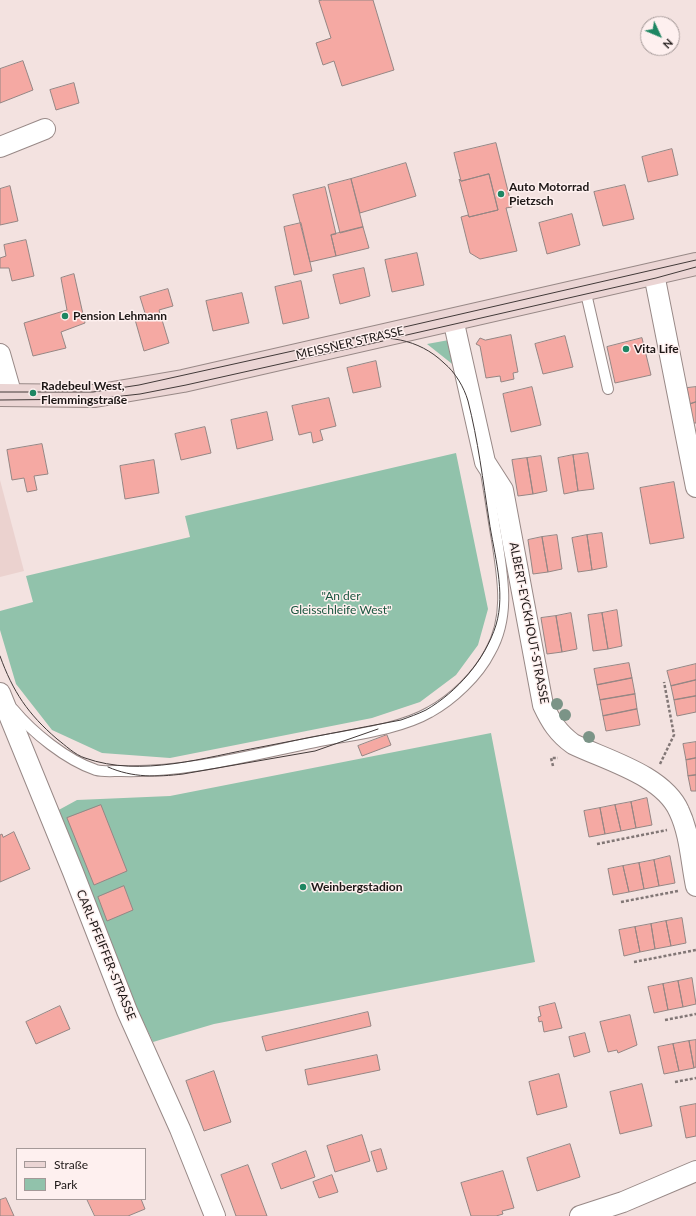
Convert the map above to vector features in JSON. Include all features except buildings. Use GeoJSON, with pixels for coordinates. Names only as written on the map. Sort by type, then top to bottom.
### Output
{"type":"FeatureCollection","features":[{"type":"Feature","properties":{"kind":"main road","name":"MEISSNER STRASSE"},"geometry":{"type":"LineString","coordinates":[[6,396],[95,396],[140,390],[696,264]]}},
{"type":"Feature","properties":{"kind":"street"},"geometry":{"type":"LineString","coordinates":[[0,147],[45,129]]}},
{"type":"Feature","properties":{"kind":"street"},"geometry":{"type":"LineString","coordinates":[[654,274],[696,487]]}},
{"type":"Feature","properties":{"kind":"street","name":"ALBERT-EYCKHOUT-STRASSE"},"geometry":{"type":"LineString","coordinates":[[453,319],[485,462],[503,490],[543,705],[552,725],[562,736],[592,753],[650,779],[670,797],[679,810],[685,828],[689,888]]}},
{"type":"Feature","properties":{"kind":"street"},"geometry":{"type":"LineString","coordinates":[[0,354],[6,396]]}},
{"type":"Feature","properties":{"kind":"street","name":"CARL-PFEIFFER-STRASSE"},"geometry":{"type":"LineString","coordinates":[[0,694],[127,1011],[180,1129],[215,1216]]}},
{"type":"Feature","properties":{"kind":"street"},"geometry":{"type":"LineString","coordinates":[[580,1216],[623,1202],[696,1170]]}},
{"type":"Feature","properties":{"kind":"lane"},"geometry":{"type":"LineString","coordinates":[[585,289],[608,390]]}},
{"type":"Feature","properties":{"kind":"lane"},"geometry":{"type":"LineString","coordinates":[[0,694],[26,724],[68,756],[97,770],[144,772],[208,764],[393,726],[429,713],[456,694],[474,674],[490,653],[500,627],[504,606],[504,584],[485,462]]}},
{"type":"Feature","properties":{"kind":"path"},"geometry":{"type":"LineString","coordinates":[[657,769],[674,735],[664,682]]}},
{"type":"Feature","properties":{"kind":"path"},"geometry":{"type":"LineString","coordinates":[[553,766],[551,758],[558,758]]}},
{"type":"Feature","properties":{"kind":"path"},"geometry":{"type":"LineString","coordinates":[[597,844],[685,828]]}},
{"type":"Feature","properties":{"kind":"path"},"geometry":{"type":"LineString","coordinates":[[621,902],[689,888]]}},
{"type":"Feature","properties":{"kind":"path"},"geometry":{"type":"LineString","coordinates":[[634,962],[696,950]]}},
{"type":"Feature","properties":{"kind":"path"},"geometry":{"type":"LineString","coordinates":[[665,1020],[696,1014]]}},
{"type":"Feature","properties":{"kind":"path"},"geometry":{"type":"LineString","coordinates":[[675,1082],[696,1078]]}},
{"type":"Feature","properties":{"kind":"shaded area"},"geometry":{"type":"Polygon","coordinates":[[[0,480],[24,571],[0,577],[0,480]]]}},
{"type":"Feature","properties":{"kind":"green space"},"geometry":{"type":"Polygon","coordinates":[[[449,340],[456,367],[427,344],[449,340]]]}},
{"type":"Feature","properties":{"kind":"green space","name":"\"An der Gleisschleife West\""},"geometry":{"type":"Polygon","coordinates":[[[456,453],[488,609],[478,645],[456,675],[420,702],[372,718],[170,758],[102,753],[52,730],[16,684],[0,630],[0,611],[33,602],[26,576],[190,537],[185,516],[456,453]]]}},
{"type":"Feature","properties":{"kind":"green space","name":"Weinbergstadion"},"geometry":{"type":"Polygon","coordinates":[[[491,733],[535,962],[214,1024],[153,1042],[119,972],[55,812],[77,800],[170,796],[491,733]]]}},
{"type":"Feature","properties":{"kind":"tram line"},"geometry":{"type":"LineString","coordinates":[[374,334],[696,260]]}},
{"type":"Feature","properties":{"kind":"tram line"},"geometry":{"type":"LineString","coordinates":[[398,337],[656,278],[696,267]]}},
{"type":"Feature","properties":{"kind":"tram line"},"geometry":{"type":"LineString","coordinates":[[0,392],[93,392],[139,385],[356,337]]}},
{"type":"Feature","properties":{"kind":"tram line"},"geometry":{"type":"LineString","coordinates":[[0,656],[10,681],[22,702],[38,721],[57,739],[81,757],[106,764],[128,766],[173,764],[401,720],[426,710],[448,694],[468,674],[485,651],[496,625],[500,599],[496,559],[472,416],[468,401],[462,385],[452,371],[434,355],[423,348],[412,343],[389,338],[351,339]]}},
{"type":"Feature","properties":{"kind":"tram line"},"geometry":{"type":"LineString","coordinates":[[0,400],[95,399],[140,394],[383,341]]}},
{"type":"Feature","properties":{"kind":"tram line"},"geometry":{"type":"LineString","coordinates":[[108,767],[117,771],[145,776],[183,774],[315,751],[378,729]]}},
{"type":"Feature","properties":{"kind":"place","name":"Auto Motorrad Pietzsch"},"geometry":{"type":"Point","coordinates":[501,194]}},
{"type":"Feature","properties":{"kind":"place","name":"Pension Lehmann"},"geometry":{"type":"Point","coordinates":[65,316]}},
{"type":"Feature","properties":{"kind":"place","name":"Vita Life"},"geometry":{"type":"Point","coordinates":[626,349]}},
{"type":"Feature","properties":{"kind":"place","name":"Radebeul West, Flemmingstraße"},"geometry":{"type":"Point","coordinates":[33,393]}},
{"type":"Feature","properties":{"kind":"place","name":"Weinbergstadion"},"geometry":{"type":"Point","coordinates":[303,887]}}]}
